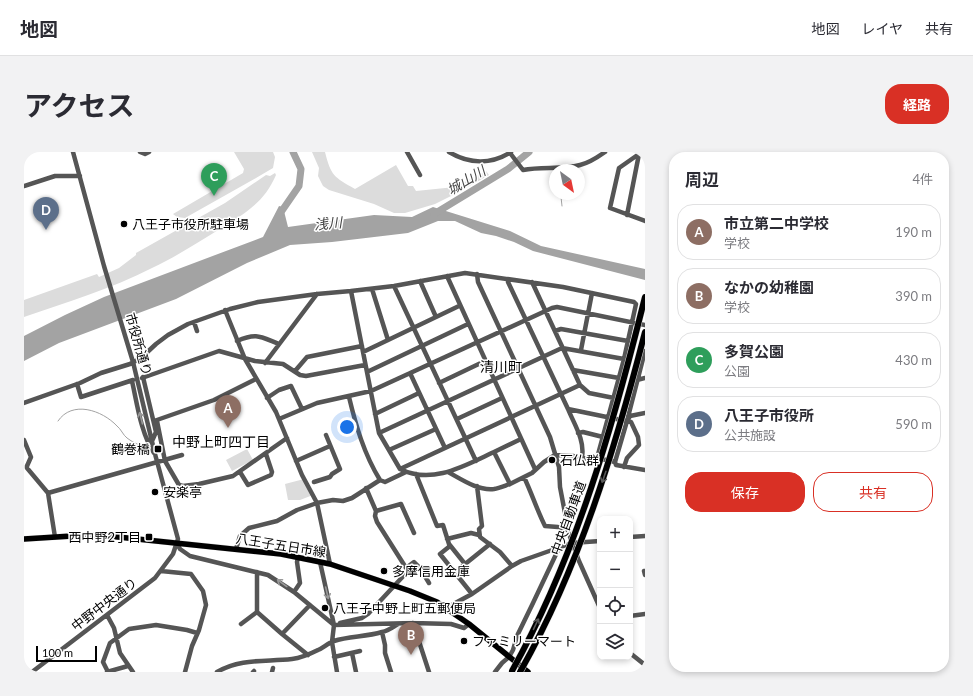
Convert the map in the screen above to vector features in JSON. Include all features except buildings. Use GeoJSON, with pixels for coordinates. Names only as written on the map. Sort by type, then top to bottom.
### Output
{"type":"FeatureCollection","features":[{"type":"Feature","properties":{"kind":"highway","name":"中央自動車道"},"geometry":{"type":"LineString","coordinates":[[512,671],[522,655],[551,593],[583,513],[614,416],[645,297]]}},
{"type":"Feature","properties":{"kind":"highway","name":"中央自動車道"},"geometry":{"type":"LineString","coordinates":[[520,672],[561,590],[591,516],[608,465],[645,332]]}},
{"type":"Feature","properties":{"kind":"main road","name":"八王子五日市線"},"geometry":{"type":"LineString","coordinates":[[24,539],[94,535],[236,549],[298,557],[330,564],[426,598],[446,608],[469,624],[528,672]]}},
{"type":"Feature","properties":{"kind":"street","name":"市役所通り"},"geometry":{"type":"LineString","coordinates":[[74,152],[104,266],[133,361],[178,543]]}},
{"type":"Feature","properties":{"kind":"street"},"geometry":{"type":"LineString","coordinates":[[140,153],[145,154],[149,152]]}},
{"type":"Feature","properties":{"kind":"street"},"geometry":{"type":"LineString","coordinates":[[407,152],[420,175]]}},
{"type":"Feature","properties":{"kind":"street"},"geometry":{"type":"LineString","coordinates":[[449,152],[462,159],[482,162],[499,158],[510,152],[522,169],[580,165],[589,162],[605,152]]}},
{"type":"Feature","properties":{"kind":"street"},"geometry":{"type":"LineString","coordinates":[[627,215],[640,153]]}},
{"type":"Feature","properties":{"kind":"street"},"geometry":{"type":"LineString","coordinates":[[640,153],[619,168],[610,208],[645,221]]}},
{"type":"Feature","properties":{"kind":"street"},"geometry":{"type":"LineString","coordinates":[[24,186],[55,176],[80,176]]}},
{"type":"Feature","properties":{"kind":"street"},"geometry":{"type":"LineString","coordinates":[[24,403],[76,384],[144,356],[168,335],[194,322],[225,310],[258,302],[394,286],[464,273],[477,274],[532,282],[636,303],[637,306],[634,321],[597,458]]}},
{"type":"Feature","properties":{"kind":"street"},"geometry":{"type":"LineString","coordinates":[[477,274],[478,282],[550,437],[559,467],[560,487],[569,533],[579,561],[597,601]]}},
{"type":"Feature","properties":{"kind":"street"},"geometry":{"type":"LineString","coordinates":[[447,276],[459,306],[535,469]]}},
{"type":"Feature","properties":{"kind":"street"},"geometry":{"type":"LineString","coordinates":[[508,279],[525,320],[578,433],[583,449],[582,457]]}},
{"type":"Feature","properties":{"kind":"street"},"geometry":{"type":"LineString","coordinates":[[420,281],[436,317]]}},
{"type":"Feature","properties":{"kind":"street"},"geometry":{"type":"LineString","coordinates":[[532,282],[580,385],[589,393],[614,398]]}},
{"type":"Feature","properties":{"kind":"street"},"geometry":{"type":"LineString","coordinates":[[394,286],[476,461]]}},
{"type":"Feature","properties":{"kind":"street"},"geometry":{"type":"LineString","coordinates":[[372,289],[388,340]]}},
{"type":"Feature","properties":{"kind":"street"},"geometry":{"type":"LineString","coordinates":[[351,291],[379,433],[400,469],[406,472],[426,476],[448,472],[476,461],[521,438]]}},
{"type":"Feature","properties":{"kind":"street"},"geometry":{"type":"LineString","coordinates":[[581,350],[592,293]]}},
{"type":"Feature","properties":{"kind":"street"},"geometry":{"type":"LineString","coordinates":[[265,363],[317,294]]}},
{"type":"Feature","properties":{"kind":"street"},"geometry":{"type":"LineString","coordinates":[[363,352],[459,306]]}},
{"type":"Feature","properties":{"kind":"street"},"geometry":{"type":"LineString","coordinates":[[279,419],[318,403],[371,392],[525,320],[557,307],[645,324]]}},
{"type":"Feature","properties":{"kind":"street"},"geometry":{"type":"LineString","coordinates":[[225,310],[245,359],[279,419],[296,461],[317,503],[330,564]]}},
{"type":"Feature","properties":{"kind":"street"},"geometry":{"type":"LineString","coordinates":[[194,322],[197,331]]}},
{"type":"Feature","properties":{"kind":"street"},"geometry":{"type":"LineString","coordinates":[[367,372],[468,324]]}},
{"type":"Feature","properties":{"kind":"street"},"geometry":{"type":"LineString","coordinates":[[555,331],[561,329],[585,332],[628,341]]}},
{"type":"Feature","properties":{"kind":"street"},"geometry":{"type":"LineString","coordinates":[[237,341],[247,336],[258,336],[279,344]]}},
{"type":"Feature","properties":{"kind":"street"},"geometry":{"type":"LineString","coordinates":[[295,371],[307,357],[362,346]]}},
{"type":"Feature","properties":{"kind":"street"},"geometry":{"type":"LineString","coordinates":[[379,433],[562,348],[581,350],[624,359]]}},
{"type":"Feature","properties":{"kind":"street"},"geometry":{"type":"LineString","coordinates":[[287,438],[233,476],[199,484],[179,485],[165,460],[156,421],[143,378],[219,351],[245,359],[265,363],[283,364],[300,375],[306,376],[365,364]]}},
{"type":"Feature","properties":{"kind":"street"},"geometry":{"type":"LineString","coordinates":[[615,462],[628,421],[637,380],[645,353]]}},
{"type":"Feature","properties":{"kind":"street"},"geometry":{"type":"LineString","coordinates":[[439,383],[485,362]]}},
{"type":"Feature","properties":{"kind":"street"},"geometry":{"type":"LineString","coordinates":[[573,370],[619,378]]}},
{"type":"Feature","properties":{"kind":"street"},"geometry":{"type":"LineString","coordinates":[[410,374],[445,448]]}},
{"type":"Feature","properties":{"kind":"street"},"geometry":{"type":"LineString","coordinates":[[637,380],[645,378]]}},
{"type":"Feature","properties":{"kind":"street"},"geometry":{"type":"LineString","coordinates":[[156,421],[214,400],[256,379]]}},
{"type":"Feature","properties":{"kind":"street"},"geometry":{"type":"LineString","coordinates":[[76,384],[82,397],[133,381],[145,435],[155,454]]}},
{"type":"Feature","properties":{"kind":"street"},"geometry":{"type":"LineString","coordinates":[[400,469],[580,385]]}},
{"type":"Feature","properties":{"kind":"street"},"geometry":{"type":"LineString","coordinates":[[268,398],[279,390],[291,386],[302,409]]}},
{"type":"Feature","properties":{"kind":"street"},"geometry":{"type":"LineString","coordinates":[[375,414],[419,393]]}},
{"type":"Feature","properties":{"kind":"street"},"geometry":{"type":"LineString","coordinates":[[349,397],[356,428],[371,466],[380,480],[385,482],[406,472]]}},
{"type":"Feature","properties":{"kind":"street"},"geometry":{"type":"LineString","coordinates":[[456,419],[502,398]]}},
{"type":"Feature","properties":{"kind":"street"},"geometry":{"type":"LineString","coordinates":[[568,409],[631,422],[638,437],[639,445],[627,458],[624,467]]}},
{"type":"Feature","properties":{"kind":"street"},"geometry":{"type":"LineString","coordinates":[[628,421],[630,416],[645,413]]}},
{"type":"Feature","properties":{"kind":"street"},"geometry":{"type":"LineString","coordinates":[[152,441],[156,432],[156,421]]}},
{"type":"Feature","properties":{"kind":"street"},"geometry":{"type":"LineString","coordinates":[[389,450],[436,428]]}},
{"type":"Feature","properties":{"kind":"street"},"geometry":{"type":"LineString","coordinates":[[578,433],[583,432],[603,437]]}},
{"type":"Feature","properties":{"kind":"street"},"geometry":{"type":"LineString","coordinates":[[314,482],[330,477],[340,469],[326,435]]}},
{"type":"Feature","properties":{"kind":"street"},"geometry":{"type":"LineString","coordinates":[[24,440],[31,457],[26,466],[48,493],[55,537]]}},
{"type":"Feature","properties":{"kind":"street"},"geometry":{"type":"LineString","coordinates":[[296,461],[330,446]]}},
{"type":"Feature","properties":{"kind":"street"},"geometry":{"type":"LineString","coordinates":[[494,452],[510,484]]}},
{"type":"Feature","properties":{"kind":"street"},"geometry":{"type":"LineString","coordinates":[[240,472],[248,485],[271,475],[272,472],[266,454]]}},
{"type":"Feature","properties":{"kind":"street"},"geometry":{"type":"LineString","coordinates":[[48,493],[182,455]]}},
{"type":"Feature","properties":{"kind":"street"},"geometry":{"type":"LineString","coordinates":[[448,472],[477,486],[493,489],[510,484],[524,477],[555,455],[582,457],[594,460],[597,458],[615,462],[616,465],[624,467],[645,470]]}},
{"type":"Feature","properties":{"kind":"street"},"geometry":{"type":"LineString","coordinates":[[416,474],[437,526],[443,525],[450,546],[465,564]]}},
{"type":"Feature","properties":{"kind":"street"},"geometry":{"type":"LineString","coordinates":[[524,477],[545,526],[558,527],[569,533]]}},
{"type":"Feature","properties":{"kind":"street"},"geometry":{"type":"LineString","coordinates":[[236,549],[240,536],[249,528],[277,521],[297,510],[317,503],[333,500],[343,501],[352,498],[380,480]]}},
{"type":"Feature","properties":{"kind":"street"},"geometry":{"type":"LineString","coordinates":[[477,486],[482,526],[479,529],[479,535]]}},
{"type":"Feature","properties":{"kind":"street"},"geometry":{"type":"LineString","coordinates":[[334,625],[362,618],[368,614],[408,571],[377,522],[375,516],[376,511],[366,488]]}},
{"type":"Feature","properties":{"kind":"street"},"geometry":{"type":"LineString","coordinates":[[376,511],[400,504],[414,533]]}},
{"type":"Feature","properties":{"kind":"street"},"geometry":{"type":"LineString","coordinates":[[447,539],[471,533],[479,535],[484,541],[500,552],[512,566]]}},
{"type":"Feature","properties":{"kind":"street"},"geometry":{"type":"LineString","coordinates":[[633,538],[645,536]]}},
{"type":"Feature","properties":{"kind":"street"},"geometry":{"type":"LineString","coordinates":[[446,608],[472,594],[521,561],[572,543],[597,541]]}},
{"type":"Feature","properties":{"kind":"street"},"geometry":{"type":"LineString","coordinates":[[178,543],[180,549],[190,556],[257,572],[275,579],[294,592],[334,625],[451,624],[464,628],[469,624]]}},
{"type":"Feature","properties":{"kind":"street","name":"中野中央通り"},"geometry":{"type":"LineString","coordinates":[[32,672],[145,586],[162,571],[178,543]]}},
{"type":"Feature","properties":{"kind":"street"},"geometry":{"type":"LineString","coordinates":[[454,573],[490,544]]}},
{"type":"Feature","properties":{"kind":"street"},"geometry":{"type":"LineString","coordinates":[[450,546],[440,554],[472,594]]}},
{"type":"Feature","properties":{"kind":"street"},"geometry":{"type":"LineString","coordinates":[[495,672],[502,662],[509,657],[513,650],[516,636],[559,548]]}},
{"type":"Feature","properties":{"kind":"street"},"geometry":{"type":"LineString","coordinates":[[294,592],[300,583],[297,562],[298,557]]}},
{"type":"Feature","properties":{"kind":"street"},"geometry":{"type":"LineString","coordinates":[[320,562],[334,625],[332,642],[337,672]]}},
{"type":"Feature","properties":{"kind":"street"},"geometry":{"type":"LineString","coordinates":[[406,568],[414,562],[430,583]]}},
{"type":"Feature","properties":{"kind":"street"},"geometry":{"type":"LineString","coordinates":[[162,571],[191,574],[203,591],[206,605],[185,672]]}},
{"type":"Feature","properties":{"kind":"street"},"geometry":{"type":"LineString","coordinates":[[257,572],[257,612],[308,655]]}},
{"type":"Feature","properties":{"kind":"street"},"geometry":{"type":"LineString","coordinates":[[282,634],[310,605]]}},
{"type":"Feature","properties":{"kind":"street"},"geometry":{"type":"LineString","coordinates":[[241,624],[257,612]]}},
{"type":"Feature","properties":{"kind":"street"},"geometry":{"type":"LineString","coordinates":[[633,616],[645,614]]}},
{"type":"Feature","properties":{"kind":"street"},"geometry":{"type":"LineString","coordinates":[[107,615],[114,628],[120,653],[133,672]]}},
{"type":"Feature","properties":{"kind":"street"},"geometry":{"type":"LineString","coordinates":[[217,672],[227,666],[261,660],[292,659],[308,655],[332,642],[382,632],[399,624]]}},
{"type":"Feature","properties":{"kind":"street"},"geometry":{"type":"LineString","coordinates":[[413,624],[430,672]]}},
{"type":"Feature","properties":{"kind":"street"},"geometry":{"type":"LineString","coordinates":[[128,666],[107,672],[103,662],[110,643],[129,629],[151,625],[166,626],[197,633]]}},
{"type":"Feature","properties":{"kind":"street"},"geometry":{"type":"LineString","coordinates":[[382,632],[385,653],[391,672]]}},
{"type":"Feature","properties":{"kind":"street"},"geometry":{"type":"LineString","coordinates":[[334,657],[360,651]]}},
{"type":"Feature","properties":{"kind":"street"},"geometry":{"type":"LineString","coordinates":[[352,653],[356,672]]}},
{"type":"Feature","properties":{"kind":"street"},"geometry":{"type":"LineString","coordinates":[[633,655],[645,665]]}},
{"type":"Feature","properties":{"kind":"shaded area"},"geometry":{"type":"Polygon","coordinates":[[[234,152],[273,152],[275,157],[273,168],[185,218],[177,217],[173,214],[243,173],[244,169],[234,152]]]}},
{"type":"Feature","properties":{"kind":"shaded area"},"geometry":{"type":"Polygon","coordinates":[[[312,152],[325,152],[329,166],[334,175],[342,182],[355,189],[396,165],[408,186],[413,186],[416,191],[455,187],[486,171],[489,175],[435,204],[405,213],[394,213],[374,204],[329,190],[323,186],[318,176],[319,168],[312,152]]]}},
{"type":"Feature","properties":{"kind":"shaded area"},"geometry":{"type":"Polygon","coordinates":[[[275,173],[276,175],[265,194],[251,208],[176,255],[136,276],[89,295],[24,317],[24,300],[97,274],[99,277],[119,268],[136,255],[136,253],[225,203],[266,175],[270,176],[275,173]]]}},
{"type":"Feature","properties":{"kind":"shaded area"},"geometry":{"type":"Polygon","coordinates":[[[247,449],[253,460],[232,471],[226,460],[247,449]]]}},
{"type":"Feature","properties":{"kind":"shaded area"},"geometry":{"type":"Polygon","coordinates":[[[304,479],[313,495],[300,500],[288,500],[285,484],[304,479]]]}},
{"type":"Feature","properties":{"kind":"water","name":"浅川"},"geometry":{"type":"Polygon","coordinates":[[[279,206],[283,207],[288,227],[374,215],[412,217],[433,207],[510,231],[541,246],[645,269],[645,280],[533,251],[514,242],[481,233],[455,221],[438,221],[408,233],[332,242],[290,245],[247,263],[176,299],[59,343],[24,361],[24,336],[104,297],[263,237],[279,206]]]}},
{"type":"Feature","properties":{"kind":"waterway"},"geometry":{"type":"LineString","coordinates":[[279,215],[299,186],[301,169],[293,152]]}},
{"type":"Feature","properties":{"kind":"waterway","name":"城山川"},"geometry":{"type":"LineString","coordinates":[[434,214],[508,169],[529,152]]}},
{"type":"Feature","properties":{"kind":"waterway"},"geometry":{"type":"LineString","coordinates":[[561,200],[562,206]]}},
{"type":"Feature","properties":{"kind":"waterway"},"geometry":{"type":"LineString","coordinates":[[58,421],[64,415],[79,409],[95,412],[111,420],[124,435],[146,448]]}},
{"type":"Feature","properties":{"kind":"place","name":"多賀公園"},"geometry":{"type":"Point","coordinates":[214,196]}},
{"type":"Feature","properties":{"kind":"place","name":"八王子市役所駐車場"},"geometry":{"type":"Point","coordinates":[124,224]}},
{"type":"Feature","properties":{"kind":"place","name":"八王子市役所"},"geometry":{"type":"Point","coordinates":[46,230]}},
{"type":"Feature","properties":{"kind":"place","name":"市立第二中学校"},"geometry":{"type":"Point","coordinates":[228,428]}},
{"type":"Feature","properties":{"kind":"place","name":"鶴巻橋"},"geometry":{"type":"Point","coordinates":[158,449]}},
{"type":"Feature","properties":{"kind":"place","name":"石仏群"},"geometry":{"type":"Point","coordinates":[552,460]}},
{"type":"Feature","properties":{"kind":"place","name":"安楽亭"},"geometry":{"type":"Point","coordinates":[155,492]}},
{"type":"Feature","properties":{"kind":"place","name":"西中野2丁目"},"geometry":{"type":"Point","coordinates":[149,537]}},
{"type":"Feature","properties":{"kind":"place","name":"多摩信用金庫"},"geometry":{"type":"Point","coordinates":[384,571]}},
{"type":"Feature","properties":{"kind":"place","name":"八王子中野上町五郵便局"},"geometry":{"type":"Point","coordinates":[325,608]}},
{"type":"Feature","properties":{"kind":"place","name":"ファミリーマート"},"geometry":{"type":"Point","coordinates":[464,641]}},
{"type":"Feature","properties":{"kind":"place","name":"なかの幼稚園"},"geometry":{"type":"Point","coordinates":[411,655]}},
{"type":"Feature","properties":{"kind":"district","name":"清川町"},"geometry":{"type":"Point","coordinates":[501,366]}},
{"type":"Feature","properties":{"kind":"district","name":"中野上町四丁目"},"geometry":{"type":"Point","coordinates":[221,441]}}]}
